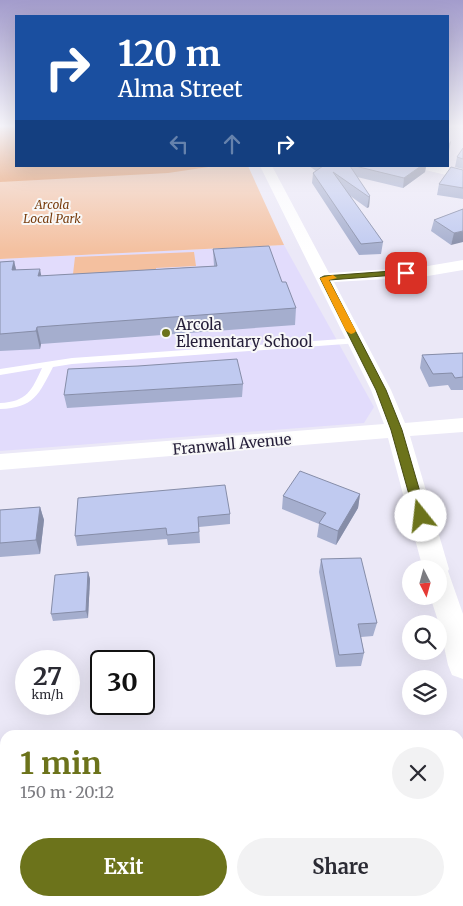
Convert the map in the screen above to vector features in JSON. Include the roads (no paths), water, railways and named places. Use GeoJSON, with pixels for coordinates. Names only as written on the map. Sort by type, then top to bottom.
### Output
{"type":"FeatureCollection","features":[{"type":"Feature","properties":{"kind":"street"},"geometry":{"type":"LineString","coordinates":[[267,167],[381,390],[397,430],[433,560]]}},
{"type":"Feature","properties":{"kind":"street"},"geometry":{"type":"LineString","coordinates":[[430,167],[463,175]]}},
{"type":"Feature","properties":{"kind":"street"},"geometry":{"type":"LineString","coordinates":[[324,278],[422,272],[463,265]]}},
{"type":"Feature","properties":{"kind":"street","name":"Franwall Avenue"},"geometry":{"type":"LineString","coordinates":[[0,462],[463,425]]}},
{"type":"Feature","properties":{"kind":"street"},"geometry":{"type":"LineString","coordinates":[[446,605],[463,665]]}},
{"type":"Feature","properties":{"kind":"lane"},"geometry":{"type":"LineString","coordinates":[[0,372],[50,364],[356,342]]}},
{"type":"Feature","properties":{"kind":"lane"},"geometry":{"type":"LineString","coordinates":[[0,406],[11,406],[25,402],[40,387],[50,364]]}},
{"type":"Feature","properties":{"kind":"place","name":"Arcola Elementary School"},"geometry":{"type":"Point","coordinates":[166,333]}},
{"type":"Feature","properties":{"kind":"park label","name":"Arcola Local Park"},"geometry":{"type":"Point","coordinates":[52,211]}}]}
